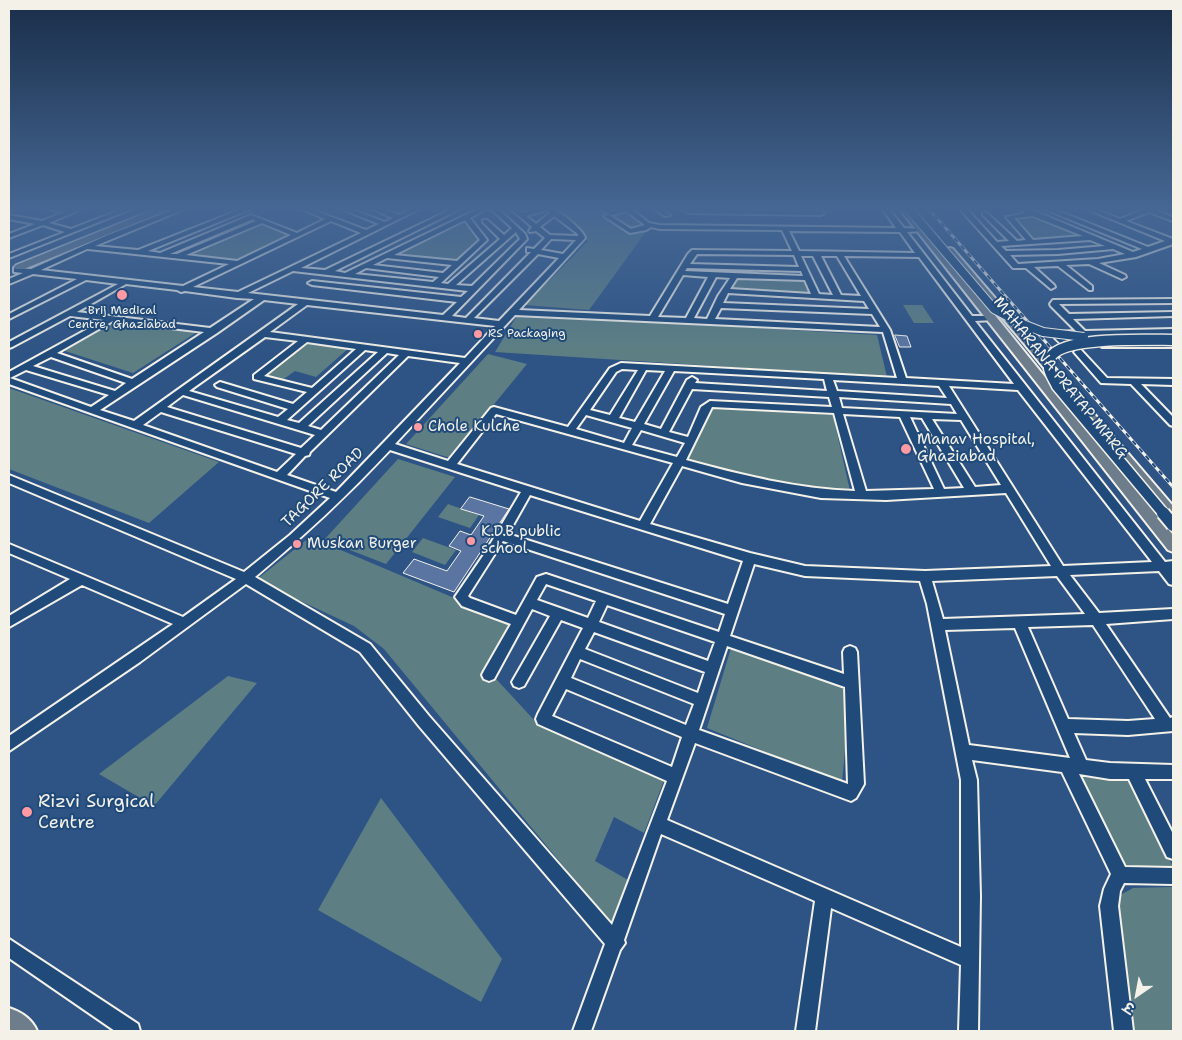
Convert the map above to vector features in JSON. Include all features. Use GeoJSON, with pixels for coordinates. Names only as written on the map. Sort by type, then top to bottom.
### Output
{"type":"FeatureCollection","features":[{"type":"Feature","properties":{"kind":"highway"},"geometry":{"type":"LineString","coordinates":[[16,267],[41,257]]}},
{"type":"Feature","properties":{"kind":"highway"},"geometry":{"type":"LineString","coordinates":[[16,267],[43,257]]}},
{"type":"Feature","properties":{"kind":"main road","name":"MAHARANA PRATAP MARG"},"geometry":{"type":"LineString","coordinates":[[942,257],[1173,546]]}},
{"type":"Feature","properties":{"kind":"main road","name":"MAHARANA PRATAP MARG"},"geometry":{"type":"LineString","coordinates":[[956,257],[1173,516]]}},
{"type":"Feature","properties":{"kind":"main road"},"geometry":{"type":"LineString","coordinates":[[987,313],[1000,308]]}},
{"type":"Feature","properties":{"kind":"main road"},"geometry":{"type":"LineString","coordinates":[[9,1020],[23,1031]]}},
{"type":"Feature","properties":{"kind":"street"},"geometry":{"type":"LineString","coordinates":[[9,282],[16,267],[31,257]]}},
{"type":"Feature","properties":{"kind":"street"},"geometry":{"type":"LineString","coordinates":[[16,267],[53,257]]}},
{"type":"Feature","properties":{"kind":"street"},"geometry":{"type":"LineString","coordinates":[[183,257],[238,263]]}},
{"type":"Feature","properties":{"kind":"street"},"geometry":{"type":"LineString","coordinates":[[181,290],[252,257]]}},
{"type":"Feature","properties":{"kind":"street"},"geometry":{"type":"LineString","coordinates":[[237,296],[317,257]]}},
{"type":"Feature","properties":{"kind":"street"},"geometry":{"type":"LineString","coordinates":[[326,273],[360,257]]}},
{"type":"Feature","properties":{"kind":"street"},"geometry":{"type":"LineString","coordinates":[[346,275],[385,257]]}},
{"type":"Feature","properties":{"kind":"street"},"geometry":{"type":"LineString","coordinates":[[391,257],[456,263]]}},
{"type":"Feature","properties":{"kind":"street"},"geometry":{"type":"LineString","coordinates":[[434,285],[464,257]]}},
{"type":"Feature","properties":{"kind":"street"},"geometry":{"type":"LineString","coordinates":[[450,286],[483,257]]}},
{"type":"Feature","properties":{"kind":"street"},"geometry":{"type":"LineString","coordinates":[[446,317],[507,257]]}},
{"type":"Feature","properties":{"kind":"street"},"geometry":{"type":"LineString","coordinates":[[468,320],[531,257]]}},
{"type":"Feature","properties":{"kind":"street","name":"TAGORE ROAD"},"geometry":{"type":"LineString","coordinates":[[9,744],[184,623],[246,578],[294,538],[338,497],[565,257]]}},
{"type":"Feature","properties":{"kind":"street"},"geometry":{"type":"LineString","coordinates":[[652,319],[692,257]]}},
{"type":"Feature","properties":{"kind":"street"},"geometry":{"type":"LineString","coordinates":[[796,257],[817,297]]}},
{"type":"Feature","properties":{"kind":"street"},"geometry":{"type":"LineString","coordinates":[[817,257],[839,298]]}},
{"type":"Feature","properties":{"kind":"street"},"geometry":{"type":"LineString","coordinates":[[841,257],[886,330],[903,382]]}},
{"type":"Feature","properties":{"kind":"street"},"geometry":{"type":"LineString","coordinates":[[922,257],[1021,387],[1168,566],[1173,580]]}},
{"type":"Feature","properties":{"kind":"street"},"geometry":{"type":"LineString","coordinates":[[949,257],[989,303],[1011,319],[1030,328],[1059,335],[1173,334]]}},
{"type":"Feature","properties":{"kind":"street"},"geometry":{"type":"LineString","coordinates":[[1007,257],[1016,266],[1091,262],[1124,257]]}},
{"type":"Feature","properties":{"kind":"street"},"geometry":{"type":"LineString","coordinates":[[1091,262],[1122,278]]}},
{"type":"Feature","properties":{"kind":"street"},"geometry":{"type":"LineString","coordinates":[[1060,264],[1089,288]]}},
{"type":"Feature","properties":{"kind":"street"},"geometry":{"type":"LineString","coordinates":[[1027,265],[1051,287]]}},
{"type":"Feature","properties":{"kind":"street"},"geometry":{"type":"LineString","coordinates":[[365,266],[445,275]]}},
{"type":"Feature","properties":{"kind":"street"},"geometry":{"type":"LineString","coordinates":[[16,267],[124,284],[304,302],[367,299],[417,304],[464,300]]}},
{"type":"Feature","properties":{"kind":"street"},"geometry":{"type":"LineString","coordinates":[[292,269],[474,289]]}},
{"type":"Feature","properties":{"kind":"street"},"geometry":{"type":"LineString","coordinates":[[683,270],[803,270]]}},
{"type":"Feature","properties":{"kind":"street"},"geometry":{"type":"LineString","coordinates":[[683,270],[713,275],[807,278]]}},
{"type":"Feature","properties":{"kind":"street"},"geometry":{"type":"LineString","coordinates":[[688,321],[713,275]]}},
{"type":"Feature","properties":{"kind":"street"},"geometry":{"type":"LineString","coordinates":[[710,322],[725,291],[735,276]]}},
{"type":"Feature","properties":{"kind":"street"},"geometry":{"type":"LineString","coordinates":[[9,317],[83,279]]}},
{"type":"Feature","properties":{"kind":"street"},"geometry":{"type":"LineString","coordinates":[[312,283],[367,299],[417,304],[446,317],[502,324]]}},
{"type":"Feature","properties":{"kind":"street"},"geometry":{"type":"LineString","coordinates":[[9,345],[124,284]]}},
{"type":"Feature","properties":{"kind":"street"},"geometry":{"type":"LineString","coordinates":[[725,291],[867,299]]}},
{"type":"Feature","properties":{"kind":"street"},"geometry":{"type":"LineString","coordinates":[[91,411],[261,298]]}},
{"type":"Feature","properties":{"kind":"street"},"geometry":{"type":"LineString","coordinates":[[1095,345],[1065,317],[1054,304],[1056,302],[1173,301]]}},
{"type":"Feature","properties":{"kind":"street"},"geometry":{"type":"LineString","coordinates":[[134,426],[263,334],[304,302]]}},
{"type":"Feature","properties":{"kind":"street"},"geometry":{"type":"LineString","coordinates":[[1124,302],[1156,332]]}},
{"type":"Feature","properties":{"kind":"street"},"geometry":{"type":"LineString","coordinates":[[718,305],[875,312]]}},
{"type":"Feature","properties":{"kind":"street"},"geometry":{"type":"LineString","coordinates":[[512,312],[886,330]]}},
{"type":"Feature","properties":{"kind":"street"},"geometry":{"type":"LineString","coordinates":[[970,319],[987,313]]}},
{"type":"Feature","properties":{"kind":"street"},"geometry":{"type":"LineString","coordinates":[[68,314],[214,331]]}},
{"type":"Feature","properties":{"kind":"street"},"geometry":{"type":"LineString","coordinates":[[1065,317],[1173,314]]}},
{"type":"Feature","properties":{"kind":"street"},"geometry":{"type":"LineString","coordinates":[[9,376],[110,320]]}},
{"type":"Feature","properties":{"kind":"street"},"geometry":{"type":"LineString","coordinates":[[1173,334],[1156,332],[1062,333],[1058,338],[1073,347],[1095,345],[1173,345]]}},
{"type":"Feature","properties":{"kind":"street"},"geometry":{"type":"LineString","coordinates":[[263,334],[467,361]]}},
{"type":"Feature","properties":{"kind":"street"},"geometry":{"type":"LineString","coordinates":[[305,340],[257,377],[314,391]]}},
{"type":"Feature","properties":{"kind":"street"},"geometry":{"type":"LineString","coordinates":[[1173,340],[1070,344],[1058,348],[1049,357],[1048,364],[1052,378],[1058,386],[1173,525]]}},
{"type":"Feature","properties":{"kind":"street"},"geometry":{"type":"LineString","coordinates":[[280,421],[363,347]]}},
{"type":"Feature","properties":{"kind":"street"},"geometry":{"type":"LineString","coordinates":[[301,427],[386,350]]}},
{"type":"Feature","properties":{"kind":"street"},"geometry":{"type":"LineString","coordinates":[[279,476],[305,453],[407,352]]}},
{"type":"Feature","properties":{"kind":"street"},"geometry":{"type":"LineString","coordinates":[[1078,352],[1101,380],[1135,383],[1173,382]]}},
{"type":"Feature","properties":{"kind":"street"},"geometry":{"type":"LineString","coordinates":[[49,353],[134,383]]}},
{"type":"Feature","properties":{"kind":"street"},"geometry":{"type":"LineString","coordinates":[[570,431],[615,368],[621,366],[1021,387]]}},
{"type":"Feature","properties":{"kind":"street"},"geometry":{"type":"LineString","coordinates":[[25,367],[116,394]]}},
{"type":"Feature","properties":{"kind":"street"},"geometry":{"type":"LineString","coordinates":[[613,419],[643,368]]}},
{"type":"Feature","properties":{"kind":"street"},"geometry":{"type":"LineString","coordinates":[[626,447],[670,370]]}},
{"type":"Feature","properties":{"kind":"street"},"geometry":{"type":"LineString","coordinates":[[663,434],[697,371]]}},
{"type":"Feature","properties":{"kind":"street"},"geometry":{"type":"LineString","coordinates":[[828,377],[862,496]]}},
{"type":"Feature","properties":{"kind":"street"},"geometry":{"type":"LineString","coordinates":[[9,381],[338,497]]}},
{"type":"Feature","properties":{"kind":"street"},"geometry":{"type":"LineString","coordinates":[[1135,383],[1172,420]]}},
{"type":"Feature","properties":{"kind":"street"},"geometry":{"type":"LineString","coordinates":[[943,384],[1060,571],[1170,724],[1128,728],[1064,726]]}},
{"type":"Feature","properties":{"kind":"street"},"geometry":{"type":"LineString","coordinates":[[220,385],[295,408]]}},
{"type":"Feature","properties":{"kind":"street"},"geometry":{"type":"LineString","coordinates":[[689,386],[954,401]]}},
{"type":"Feature","properties":{"kind":"street"},"geometry":{"type":"LineString","coordinates":[[182,392],[323,434]]}},
{"type":"Feature","properties":{"kind":"street"},"geometry":{"type":"LineString","coordinates":[[643,526],[691,441],[706,407],[710,404],[963,416]]}},
{"type":"Feature","properties":{"kind":"street"},"geometry":{"type":"LineString","coordinates":[[159,408],[305,453]]}},
{"type":"Feature","properties":{"kind":"street"},"geometry":{"type":"LineString","coordinates":[[450,465],[494,410],[679,462],[778,487],[821,494],[862,496],[1007,489]]}},
{"type":"Feature","properties":{"kind":"street"},"geometry":{"type":"LineString","coordinates":[[584,411],[691,441]]}},
{"type":"Feature","properties":{"kind":"street"},"geometry":{"type":"LineString","coordinates":[[903,413],[941,493]]}},
{"type":"Feature","properties":{"kind":"street"},"geometry":{"type":"LineString","coordinates":[[924,414],[972,491]]}},
{"type":"Feature","properties":{"kind":"street"},"geometry":{"type":"LineString","coordinates":[[387,445],[643,526],[750,558],[805,571],[925,576],[1168,566]]}},
{"type":"Feature","properties":{"kind":"street"},"geometry":{"type":"LineString","coordinates":[[9,479],[246,578],[365,648],[424,722],[616,943]]}},
{"type":"Feature","properties":{"kind":"street"},"geometry":{"type":"LineString","coordinates":[[518,621],[466,602],[461,597],[528,489]]}},
{"type":"Feature","properties":{"kind":"street"},"geometry":{"type":"LineString","coordinates":[[500,536],[733,611]]}},
{"type":"Feature","properties":{"kind":"street"},"geometry":{"type":"LineString","coordinates":[[9,548],[184,623]]}},
{"type":"Feature","properties":{"kind":"street"},"geometry":{"type":"LineString","coordinates":[[582,1031],[616,943],[657,824],[676,777],[750,558]]}},
{"type":"Feature","properties":{"kind":"street"},"geometry":{"type":"LineString","coordinates":[[925,576],[937,625],[968,780],[969,1031]]}},
{"type":"Feature","properties":{"kind":"street"},"geometry":{"type":"LineString","coordinates":[[488,675],[528,603],[544,579],[852,684]]}},
{"type":"Feature","properties":{"kind":"street"},"geometry":{"type":"LineString","coordinates":[[9,622],[81,580]]}},
{"type":"Feature","properties":{"kind":"street"},"geometry":{"type":"LineString","coordinates":[[604,599],[543,719],[676,777]]}},
{"type":"Feature","properties":{"kind":"street"},"geometry":{"type":"LineString","coordinates":[[528,603],[713,669]]}},
{"type":"Feature","properties":{"kind":"street"},"geometry":{"type":"LineString","coordinates":[[519,682],[558,613]]}},
{"type":"Feature","properties":{"kind":"street"},"geometry":{"type":"LineString","coordinates":[[937,625],[1173,614]]}},
{"type":"Feature","properties":{"kind":"street"},"geometry":{"type":"LineString","coordinates":[[1019,622],[1064,726],[1075,767],[1120,875]]}},
{"type":"Feature","properties":{"kind":"street"},"geometry":{"type":"LineString","coordinates":[[577,652],[702,701]]}},
{"type":"Feature","properties":{"kind":"street"},"geometry":{"type":"LineString","coordinates":[[563,681],[691,734],[851,793],[856,784],[850,652]]}},
{"type":"Feature","properties":{"kind":"street"},"geometry":{"type":"LineString","coordinates":[[962,751],[1075,767],[1134,773],[1173,772]]}},
{"type":"Feature","properties":{"kind":"street"},"geometry":{"type":"LineString","coordinates":[[1134,773],[1173,851]]}},
{"type":"Feature","properties":{"kind":"street"},"geometry":{"type":"LineString","coordinates":[[657,824],[970,960]]}},
{"type":"Feature","properties":{"kind":"street"},"geometry":{"type":"LineString","coordinates":[[1120,875],[1173,876]]}},
{"type":"Feature","properties":{"kind":"street"},"geometry":{"type":"LineString","coordinates":[[1120,875],[1112,889],[1109,906],[1124,1031]]}},
{"type":"Feature","properties":{"kind":"street"},"geometry":{"type":"LineString","coordinates":[[805,1031],[824,897]]}},
{"type":"Feature","properties":{"kind":"street"},"geometry":{"type":"LineString","coordinates":[[9,948],[131,1031]]}},
{"type":"Feature","properties":{"kind":"green space"},"geometry":{"type":"Polygon","coordinates":[[[210,257],[246,257],[239,260],[210,257]]]}},
{"type":"Feature","properties":{"kind":"green space"},"geometry":{"type":"Polygon","coordinates":[[[408,257],[465,257],[457,263],[408,257]]]}},
{"type":"Feature","properties":{"kind":"green space"},"geometry":{"type":"Polygon","coordinates":[[[573,257],[628,257],[589,310],[525,305],[573,257]]]}},
{"type":"Feature","properties":{"kind":"green space"},"geometry":{"type":"Polygon","coordinates":[[[736,278],[804,280],[811,295],[728,290],[736,278]]]}},
{"type":"Feature","properties":{"kind":"green space"},"geometry":{"type":"Polygon","coordinates":[[[903,305],[922,305],[934,323],[914,323],[903,305]]]}},
{"type":"Feature","properties":{"kind":"green space"},"geometry":{"type":"Polygon","coordinates":[[[518,314],[877,335],[887,377],[495,352],[518,314]]]}},
{"type":"Feature","properties":{"kind":"green space"},"geometry":{"type":"Polygon","coordinates":[[[110,322],[197,332],[133,373],[62,350],[110,322]]]}},
{"type":"Feature","properties":{"kind":"green space"},"geometry":{"type":"Polygon","coordinates":[[[305,340],[350,347],[316,377],[295,371],[281,381],[263,374],[305,340]]]}},
{"type":"Feature","properties":{"kind":"green space"},"geometry":{"type":"Polygon","coordinates":[[[488,354],[527,364],[450,458],[406,444],[488,354]]]}},
{"type":"Feature","properties":{"kind":"green space"},"geometry":{"type":"Polygon","coordinates":[[[9,388],[219,462],[149,523],[9,469],[9,388]]]}},
{"type":"Feature","properties":{"kind":"green space"},"geometry":{"type":"Polygon","coordinates":[[[711,407],[833,415],[850,491],[821,494],[709,468],[685,458],[711,407]]]}},
{"type":"Feature","properties":{"kind":"green space"},"geometry":{"type":"Polygon","coordinates":[[[398,459],[455,477],[386,564],[324,540],[398,459]]]}},
{"type":"Feature","properties":{"kind":"green space"},"geometry":{"type":"Polygon","coordinates":[[[448,504],[479,515],[470,528],[438,517],[448,504]]]}},
{"type":"Feature","properties":{"kind":"green space"},"geometry":{"type":"Polygon","coordinates":[[[310,537],[511,622],[487,669],[534,720],[666,775],[644,833],[614,817],[595,861],[628,880],[612,925],[384,649],[354,626],[256,580],[310,537]]]}},
{"type":"Feature","properties":{"kind":"green space"},"geometry":{"type":"Polygon","coordinates":[[[423,538],[456,550],[445,565],[412,552],[423,538]]]}},
{"type":"Feature","properties":{"kind":"green space"},"geometry":{"type":"Polygon","coordinates":[[[731,648],[844,684],[847,728],[842,783],[707,728],[731,648]]]}},
{"type":"Feature","properties":{"kind":"green space"},"geometry":{"type":"Polygon","coordinates":[[[228,676],[257,683],[154,806],[99,774],[228,676]]]}},
{"type":"Feature","properties":{"kind":"green space"},"geometry":{"type":"Polygon","coordinates":[[[1082,777],[1131,780],[1173,867],[1173,874],[1123,871],[1082,777]]]}},
{"type":"Feature","properties":{"kind":"green space"},"geometry":{"type":"Polygon","coordinates":[[[381,798],[502,959],[481,1002],[318,910],[381,798]]]}},
{"type":"Feature","properties":{"kind":"green space"},"geometry":{"type":"Polygon","coordinates":[[[1173,887],[1173,1031],[1130,1031],[1113,899],[1133,888],[1173,887]]]}},
{"type":"Feature","properties":{"kind":"building"},"geometry":{"type":"Polygon","coordinates":[[[895,335],[907,336],[911,347],[900,347],[895,335]]]}},
{"type":"Feature","properties":{"kind":"building","name":"K.D.B public school"},"geometry":{"type":"Polygon","coordinates":[[[470,497],[509,509],[454,592],[403,573],[414,559],[447,571],[461,551],[449,546],[460,531],[471,535],[484,516],[461,509],[470,497]]]}},
{"type":"Feature","properties":{"kind":"railway"},"geometry":{"type":"LineString","coordinates":[[971,257],[1173,487]]}},
{"type":"Feature","properties":{"kind":"place","name":"Brij Medical Centre, Ghaziabad"},"geometry":{"type":"Point","coordinates":[122,295]}},
{"type":"Feature","properties":{"kind":"place","name":"RS Packaging"},"geometry":{"type":"Point","coordinates":[478,334]}},
{"type":"Feature","properties":{"kind":"place","name":"Chole Kulche"},"geometry":{"type":"Point","coordinates":[418,427]}},
{"type":"Feature","properties":{"kind":"place","name":"Manav Hospital, Ghaziabad"},"geometry":{"type":"Point","coordinates":[906,449]}},
{"type":"Feature","properties":{"kind":"place","name":"K.D.B public school"},"geometry":{"type":"Point","coordinates":[471,541]}},
{"type":"Feature","properties":{"kind":"place","name":"Muskan Burger"},"geometry":{"type":"Point","coordinates":[297,544]}},
{"type":"Feature","properties":{"kind":"place","name":"Rizvi Surgical Centre"},"geometry":{"type":"Point","coordinates":[27,812]}}]}
